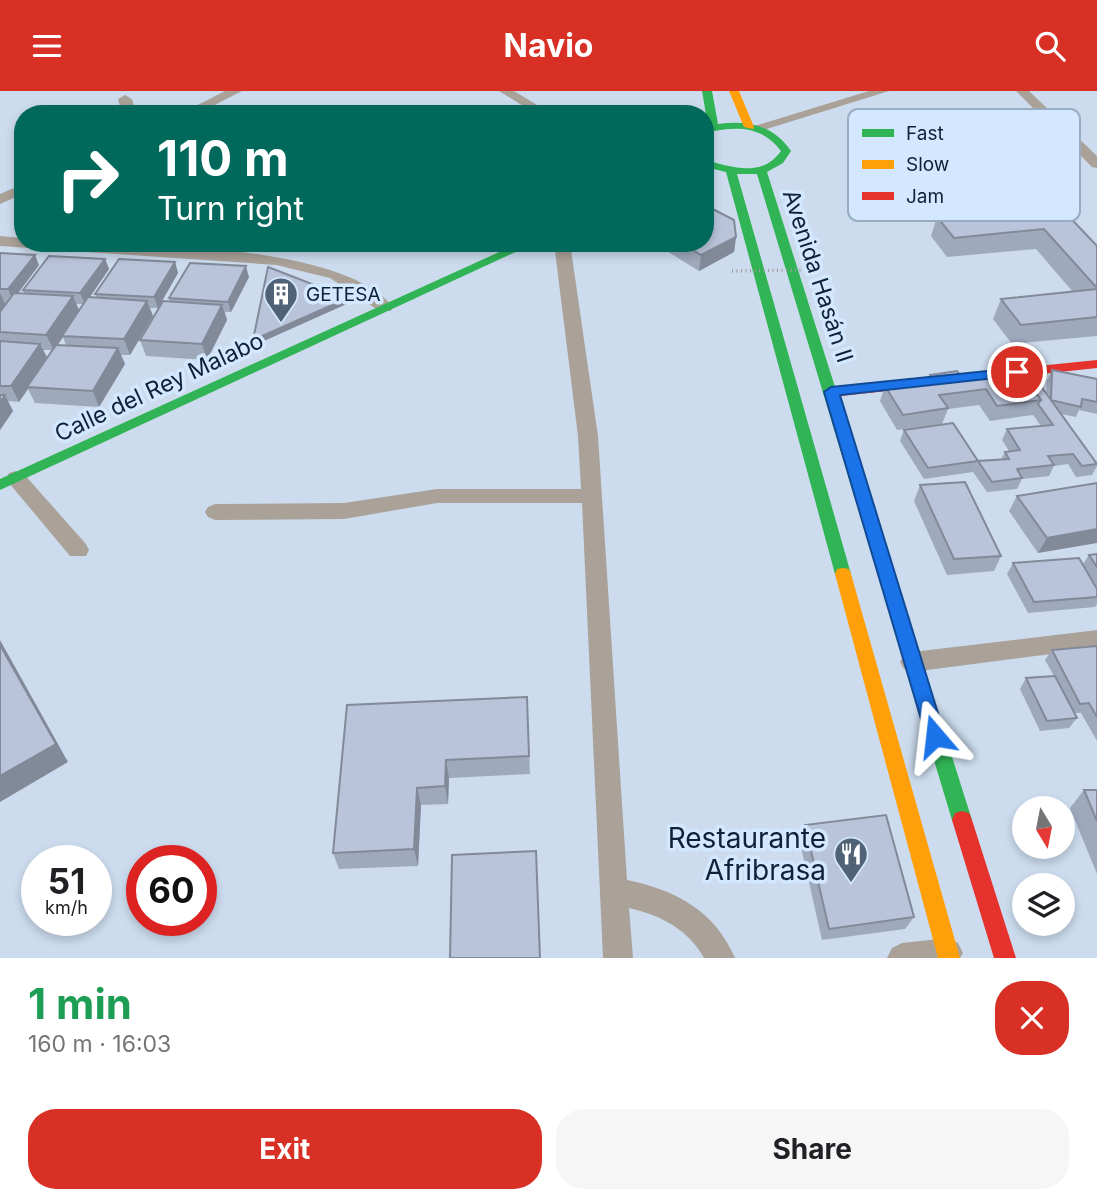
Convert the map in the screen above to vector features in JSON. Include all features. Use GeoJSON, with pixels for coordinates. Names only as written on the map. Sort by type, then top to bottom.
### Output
{"type":"FeatureCollection","features":[{"type":"Feature","properties":{"kind":"main road"},"geometry":{"type":"LineString","coordinates":[[734,91],[752,127]]}},
{"type":"Feature","properties":{"kind":"main road"},"geometry":{"type":"LineString","coordinates":[[714,129],[752,127],[773,135],[784,145],[786,151],[780,162],[761,170],[714,168],[948,956]]}},
{"type":"Feature","properties":{"kind":"main road","name":"Avenida Hasán II"},"geometry":{"type":"LineString","coordinates":[[761,170],[1005,958]]}},
{"type":"Feature","properties":{"kind":"main road","name":"Calle del Rey Malabo"},"geometry":{"type":"LineString","coordinates":[[8,481],[509,252]]}},
{"type":"Feature","properties":{"kind":"main road"},"geometry":{"type":"LineString","coordinates":[[831,392],[1097,364]]}},
{"type":"Feature","properties":{"kind":"street"},"geometry":{"type":"LineString","coordinates":[[206,105],[236,91]]}},
{"type":"Feature","properties":{"kind":"street"},"geometry":{"type":"LineString","coordinates":[[505,91],[530,105]]}},
{"type":"Feature","properties":{"kind":"street"},"geometry":{"type":"LineString","coordinates":[[752,127],[809,114],[883,91]]}},
{"type":"Feature","properties":{"kind":"street"},"geometry":{"type":"LineString","coordinates":[[1022,91],[1040,109]]}},
{"type":"Feature","properties":{"kind":"street"},"geometry":{"type":"LineString","coordinates":[[125,99],[127,105]]}},
{"type":"Feature","properties":{"kind":"street"},"geometry":{"type":"LineString","coordinates":[[784,145],[798,123],[809,114]]}},
{"type":"Feature","properties":{"kind":"street"},"geometry":{"type":"LineString","coordinates":[[1080,147],[1097,164]]}},
{"type":"Feature","properties":{"kind":"street"},"geometry":{"type":"LineString","coordinates":[[214,252],[276,260],[336,275],[385,307]]}},
{"type":"Feature","properties":{"kind":"street"},"geometry":{"type":"LineString","coordinates":[[563,252],[588,436],[618,958]]}},
{"type":"Feature","properties":{"kind":"street"},"geometry":{"type":"LineString","coordinates":[[8,481],[78,550]]}},
{"type":"Feature","properties":{"kind":"street"},"geometry":{"type":"LineString","coordinates":[[215,512],[344,511],[437,496],[591,496]]}},
{"type":"Feature","properties":{"kind":"street"},"geometry":{"type":"LineString","coordinates":[[912,662],[1097,639]]}},
{"type":"Feature","properties":{"kind":"street"},"geometry":{"type":"LineString","coordinates":[[613,893],[641,896],[678,910],[710,939],[720,958]]}},
{"type":"Feature","properties":{"kind":"street"},"geometry":{"type":"LineString","coordinates":[[902,958],[948,956]]}},
{"type":"Feature","properties":{"kind":"path"},"geometry":{"type":"LineString","coordinates":[[732,271],[802,270]]}},
{"type":"Feature","properties":{"kind":"building"},"geometry":{"type":"Polygon","coordinates":[[[714,210],[734,220],[736,237],[714,248],[714,210]]]}},
{"type":"Feature","properties":{"kind":"building"},"geometry":{"type":"Polygon","coordinates":[[[940,221],[1073,221],[1097,246],[1097,288],[1044,229],[954,238],[940,221]]]}},
{"type":"Feature","properties":{"kind":"building"},"geometry":{"type":"Polygon","coordinates":[[[0,253],[35,255],[8,289],[0,289],[0,253]]]}},
{"type":"Feature","properties":{"kind":"building"},"geometry":{"type":"Polygon","coordinates":[[[49,256],[105,259],[80,293],[23,290],[49,256]]]}},
{"type":"Feature","properties":{"kind":"building"},"geometry":{"type":"Polygon","coordinates":[[[119,259],[175,262],[154,297],[95,294],[119,259]]]}},
{"type":"Feature","properties":{"kind":"building"},"geometry":{"type":"Polygon","coordinates":[[[190,263],[246,266],[228,302],[169,298],[190,263]]]}},
{"type":"Feature","properties":{"kind":"building","name":"GETESA"},"geometry":{"type":"Polygon","coordinates":[[[268,267],[348,298],[253,340],[268,267]]]}},
{"type":"Feature","properties":{"kind":"building"},"geometry":{"type":"Polygon","coordinates":[[[1097,289],[1097,317],[1021,325],[1001,299],[1097,289]]]}},
{"type":"Feature","properties":{"kind":"building"},"geometry":{"type":"Polygon","coordinates":[[[14,293],[73,296],[46,335],[0,332],[0,312],[14,293]]]}},
{"type":"Feature","properties":{"kind":"building"},"geometry":{"type":"Polygon","coordinates":[[[88,297],[147,301],[124,339],[62,336],[88,297]]]}},
{"type":"Feature","properties":{"kind":"building"},"geometry":{"type":"Polygon","coordinates":[[[163,301],[222,305],[202,344],[140,340],[163,301]]]}},
{"type":"Feature","properties":{"kind":"building"},"geometry":{"type":"Polygon","coordinates":[[[0,341],[40,344],[11,386],[0,386],[0,341]]]}},
{"type":"Feature","properties":{"kind":"building"},"geometry":{"type":"Polygon","coordinates":[[[56,345],[118,348],[93,391],[27,387],[56,345]]]}},
{"type":"Feature","properties":{"kind":"building"},"geometry":{"type":"Polygon","coordinates":[[[1026,366],[1097,464],[1082,466],[1073,454],[1048,456],[1054,465],[1017,469],[1022,478],[992,482],[978,461],[1009,459],[1005,452],[1020,450],[1007,429],[1053,425],[1038,404],[1041,400],[1020,372],[1015,373],[1011,367],[1026,366]]]}},
{"type":"Feature","properties":{"kind":"building"},"geometry":{"type":"Polygon","coordinates":[[[1052,370],[1097,379],[1097,402],[1082,399],[1081,407],[1051,400],[1052,370]]]}},
{"type":"Feature","properties":{"kind":"building"},"geometry":{"type":"Polygon","coordinates":[[[957,371],[963,379],[1020,372],[1041,400],[997,406],[986,389],[939,395],[948,408],[903,415],[885,386],[933,380],[930,375],[957,371]]]}},
{"type":"Feature","properties":{"kind":"building"},"geometry":{"type":"Polygon","coordinates":[[[953,423],[978,461],[928,468],[904,430],[953,423]]]}},
{"type":"Feature","properties":{"kind":"building"},"geometry":{"type":"Polygon","coordinates":[[[965,482],[1001,556],[954,559],[920,485],[965,482]]]}},
{"type":"Feature","properties":{"kind":"building"},"geometry":{"type":"Polygon","coordinates":[[[1097,483],[1097,529],[1047,538],[1017,496],[1097,483]]]}},
{"type":"Feature","properties":{"kind":"building"},"geometry":{"type":"Polygon","coordinates":[[[1097,554],[1097,567],[1089,555],[1097,554]]]}},
{"type":"Feature","properties":{"kind":"building"},"geometry":{"type":"Polygon","coordinates":[[[1079,558],[1097,589],[1097,597],[1034,602],[1013,563],[1079,558]]]}},
{"type":"Feature","properties":{"kind":"building"},"geometry":{"type":"Polygon","coordinates":[[[0,645],[56,744],[0,776],[0,645]]]}},
{"type":"Feature","properties":{"kind":"building"},"geometry":{"type":"Polygon","coordinates":[[[1097,646],[1097,717],[1089,703],[1080,704],[1052,650],[1097,646]]]}},
{"type":"Feature","properties":{"kind":"building"},"geometry":{"type":"Polygon","coordinates":[[[1055,676],[1077,718],[1047,721],[1026,678],[1055,676]]]}},
{"type":"Feature","properties":{"kind":"building"},"geometry":{"type":"Polygon","coordinates":[[[527,697],[529,756],[446,760],[445,786],[417,788],[414,849],[333,853],[347,705],[527,697]]]}},
{"type":"Feature","properties":{"kind":"building"},"geometry":{"type":"Polygon","coordinates":[[[1084,790],[1097,790],[1097,821],[1084,790]]]}},
{"type":"Feature","properties":{"kind":"building","name":"Restaurante Afribrasa"},"geometry":{"type":"Polygon","coordinates":[[[886,815],[914,917],[829,929],[805,825],[886,815]]]}},
{"type":"Feature","properties":{"kind":"building"},"geometry":{"type":"Polygon","coordinates":[[[536,851],[540,958],[450,958],[452,855],[536,851]]]}},
{"type":"Feature","properties":{"kind":"traffic: fast"},"geometry":{"type":"LineString","coordinates":[[707,91],[709,105]]}},
{"type":"Feature","properties":{"kind":"traffic: fast"},"geometry":{"type":"LineString","coordinates":[[714,128],[739,125],[761,130],[771,134],[786,151],[779,161],[761,171],[739,171],[714,165]]}},
{"type":"Feature","properties":{"kind":"traffic: fast"},"geometry":{"type":"LineString","coordinates":[[761,170],[962,820]]}},
{"type":"Feature","properties":{"kind":"traffic: fast"},"geometry":{"type":"LineString","coordinates":[[731,171],[843,574]]}},
{"type":"Feature","properties":{"kind":"traffic: fast"},"geometry":{"type":"LineString","coordinates":[[0,485],[509,252]]}},
{"type":"Feature","properties":{"kind":"traffic: slow"},"geometry":{"type":"LineString","coordinates":[[734,91],[749,127]]}},
{"type":"Feature","properties":{"kind":"traffic: slow"},"geometry":{"type":"LineString","coordinates":[[843,574],[949,958]]}},
{"type":"Feature","properties":{"kind":"traffic: jam"},"geometry":{"type":"LineString","coordinates":[[832,392],[1097,364]]}},
{"type":"Feature","properties":{"kind":"traffic: jam"},"geometry":{"type":"LineString","coordinates":[[962,820],[1005,958]]}},
{"type":"Feature","properties":{"kind":"place","name":"GETESA"},"geometry":{"type":"Point","coordinates":[281,324]}},
{"type":"Feature","properties":{"kind":"place","name":"Restaurante Afribrasa"},"geometry":{"type":"Point","coordinates":[851,884]}},
{"type":"Feature","properties":{"kind":"route"},"geometry":{"type":"LineString","coordinates":[[935,736],[831,392],[1017,372]]}}]}
